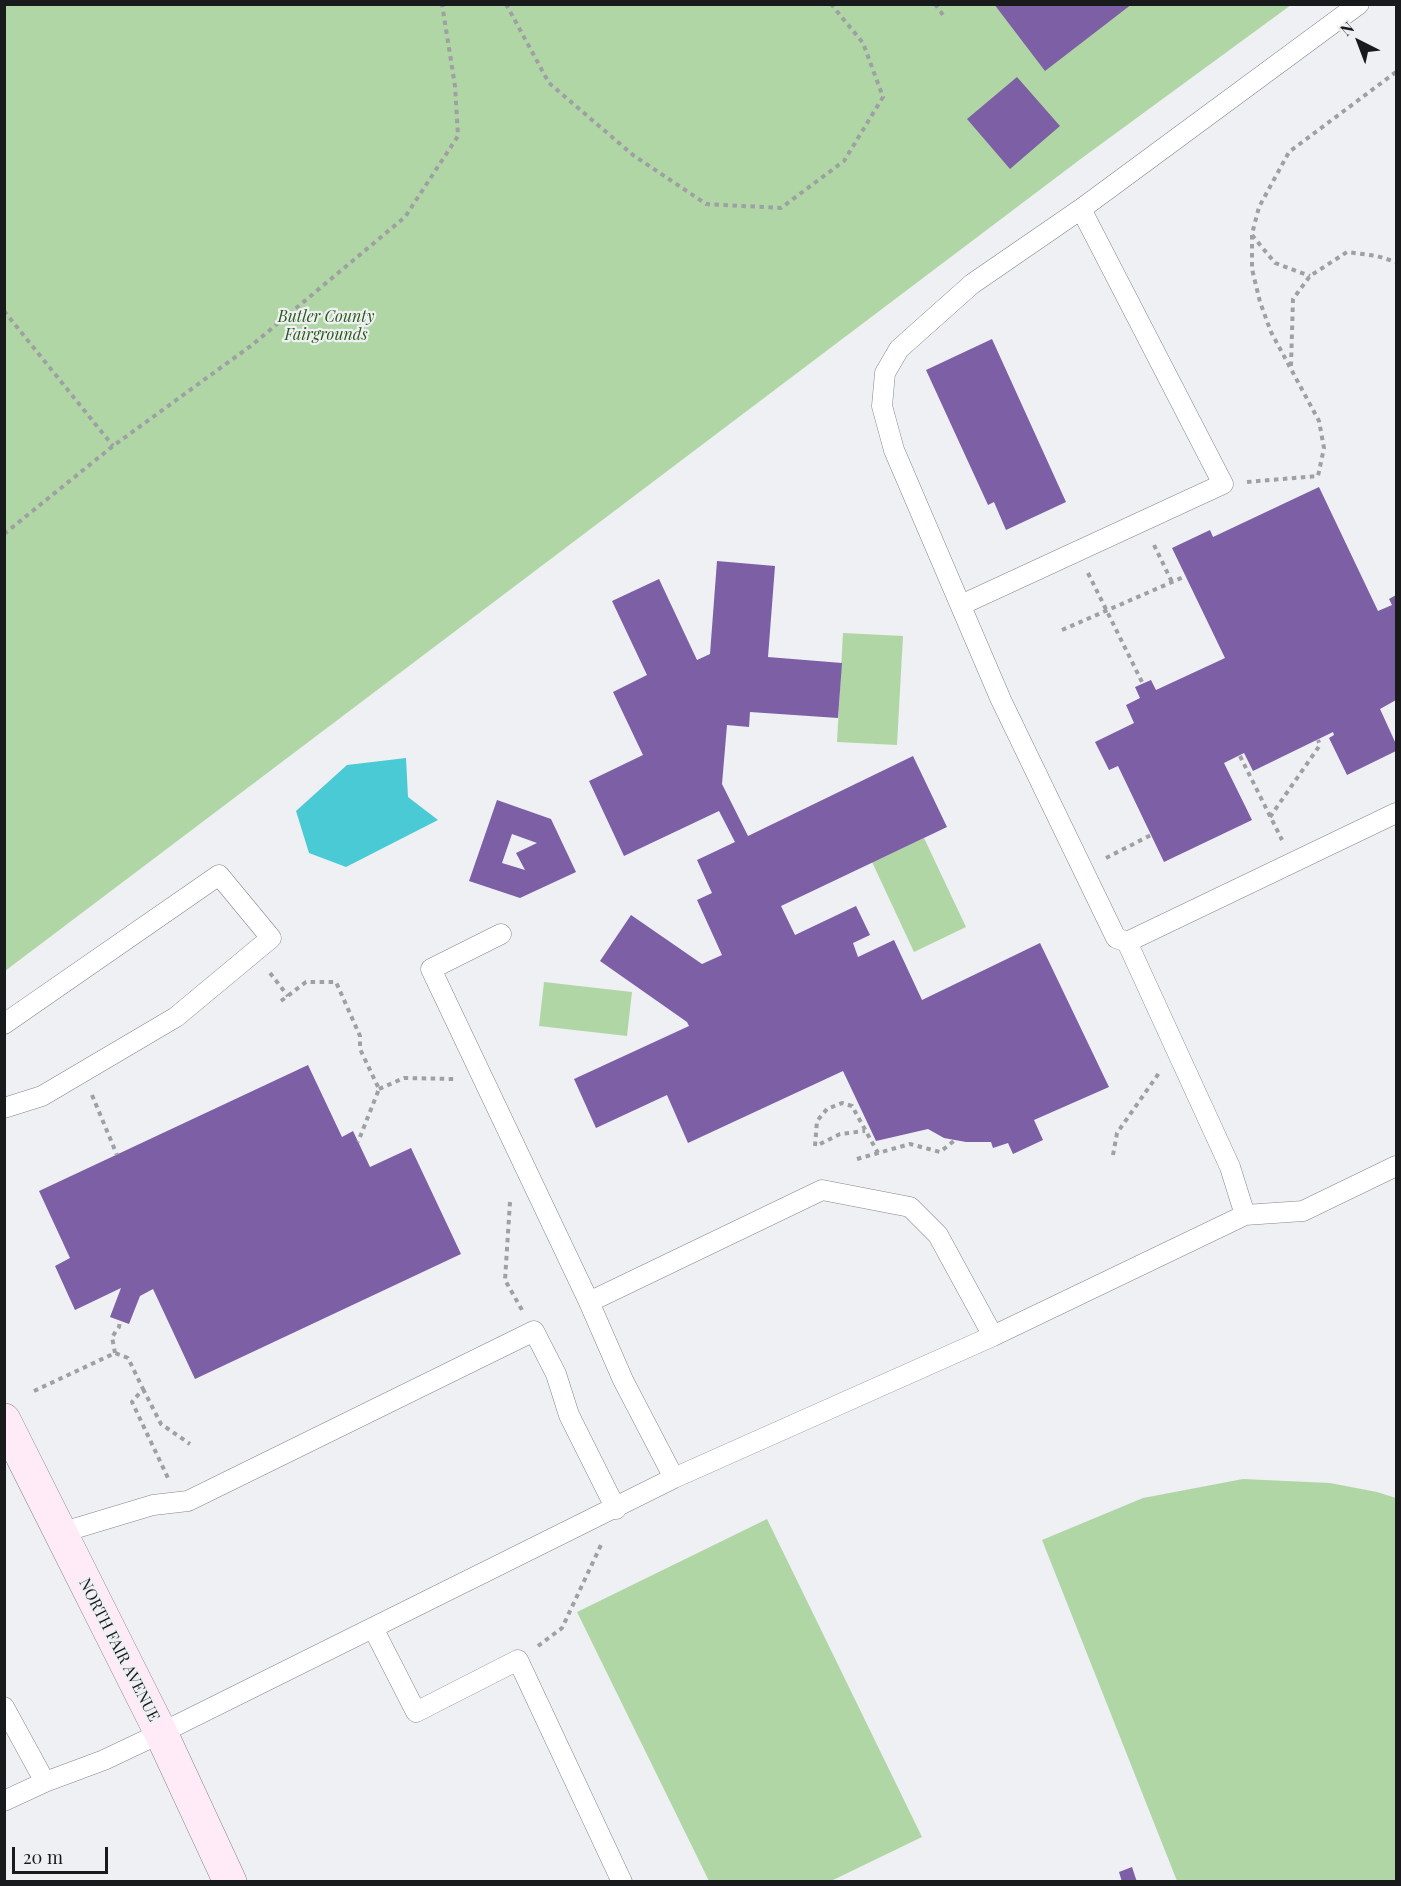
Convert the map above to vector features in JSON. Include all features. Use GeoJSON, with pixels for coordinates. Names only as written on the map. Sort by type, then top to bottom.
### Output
{"type":"FeatureCollection","features":[{"type":"Feature","properties":{"kind":"street","name":"NORTH FAIR AVENUE"},"geometry":{"type":"LineString","coordinates":[[4,1420],[161,1733],[230,1881]]}},
{"type":"Feature","properties":{"kind":"lane"},"geometry":{"type":"LineString","coordinates":[[1245,1215],[1230,1167],[1127,942],[1116,938],[1001,700],[894,450],[882,406],[885,373],[899,349],[972,284],[1081,209],[1359,4]]}},
{"type":"Feature","properties":{"kind":"lane"},"geometry":{"type":"LineString","coordinates":[[961,605],[1223,484],[1081,209]]}},
{"type":"Feature","properties":{"kind":"lane"},"geometry":{"type":"LineString","coordinates":[[1127,942],[1396,813]]}},
{"type":"Feature","properties":{"kind":"lane"},"geometry":{"type":"LineString","coordinates":[[4,1024],[219,875],[271,938],[176,1017],[42,1096],[4,1108]]}},
{"type":"Feature","properties":{"kind":"lane"},"geometry":{"type":"LineString","coordinates":[[501,934],[431,969],[590,1302],[624,1380],[674,1478]]}},
{"type":"Feature","properties":{"kind":"lane"},"geometry":{"type":"LineString","coordinates":[[4,1801],[45,1782],[104,1760],[161,1733],[674,1478],[993,1336],[1245,1215],[1303,1211],[1396,1166]]}},
{"type":"Feature","properties":{"kind":"lane"},"geometry":{"type":"LineString","coordinates":[[590,1302],[822,1190],[910,1208],[938,1235],[993,1336]]}},
{"type":"Feature","properties":{"kind":"lane"},"geometry":{"type":"LineString","coordinates":[[60,1533],[153,1505],[188,1501],[534,1331],[556,1374],[568,1415],[615,1509]]}},
{"type":"Feature","properties":{"kind":"lane"},"geometry":{"type":"LineString","coordinates":[[373,1628],[416,1712],[518,1660],[622,1881]]}},
{"type":"Feature","properties":{"kind":"lane"},"geometry":{"type":"LineString","coordinates":[[4,1707],[45,1782]]}},
{"type":"Feature","properties":{"kind":"path"},"geometry":{"type":"LineString","coordinates":[[4,534],[113,446],[252,345],[405,217],[458,136],[455,86],[442,4]]}},
{"type":"Feature","properties":{"kind":"path"},"geometry":{"type":"LineString","coordinates":[[507,4],[549,83],[633,155],[706,204],[781,208],[844,161],[883,97],[863,43],[831,4]]}},
{"type":"Feature","properties":{"kind":"path"},"geometry":{"type":"LineString","coordinates":[[935,4],[943,15]]}},
{"type":"Feature","properties":{"kind":"path"},"geometry":{"type":"LineString","coordinates":[[1223,484],[1318,476],[1324,447],[1319,421],[1271,332],[1260,302],[1252,268],[1252,234],[1259,207],[1289,152],[1396,72]]}},
{"type":"Feature","properties":{"kind":"path"},"geometry":{"type":"LineString","coordinates":[[1252,234],[1275,263],[1291,271],[1310,276]]}},
{"type":"Feature","properties":{"kind":"path"},"geometry":{"type":"LineString","coordinates":[[1291,366],[1293,299],[1310,276],[1347,252],[1377,256],[1396,262]]}},
{"type":"Feature","properties":{"kind":"path"},"geometry":{"type":"LineString","coordinates":[[4,310],[113,446]]}},
{"type":"Feature","properties":{"kind":"path"},"geometry":{"type":"LineString","coordinates":[[1143,521],[1172,582]]}},
{"type":"Feature","properties":{"kind":"path"},"geometry":{"type":"LineString","coordinates":[[1078,551],[1143,684]]}},
{"type":"Feature","properties":{"kind":"path"},"geometry":{"type":"LineString","coordinates":[[1062,630],[1186,576]]}},
{"type":"Feature","properties":{"kind":"path"},"geometry":{"type":"LineString","coordinates":[[1270,817],[1320,745],[1318,740]]}},
{"type":"Feature","properties":{"kind":"path"},"geometry":{"type":"LineString","coordinates":[[1240,756],[1282,840]]}},
{"type":"Feature","properties":{"kind":"path"},"geometry":{"type":"LineString","coordinates":[[1105,858],[1151,835]]}},
{"type":"Feature","properties":{"kind":"path"},"geometry":{"type":"LineString","coordinates":[[281,1001],[306,982],[336,982],[360,1036],[360,1049],[379,1089]]}},
{"type":"Feature","properties":{"kind":"path"},"geometry":{"type":"LineString","coordinates":[[1113,1155],[1117,1133],[1162,1068]]}},
{"type":"Feature","properties":{"kind":"path"},"geometry":{"type":"LineString","coordinates":[[82,1073],[117,1155]]}},
{"type":"Feature","properties":{"kind":"path"},"geometry":{"type":"LineString","coordinates":[[358,1142],[379,1089],[404,1078],[482,1076]]}},
{"type":"Feature","properties":{"kind":"path"},"geometry":{"type":"LineString","coordinates":[[865,1131],[840,1134],[817,1145],[817,1121],[827,1109],[842,1103],[852,1106],[878,1153]]}},
{"type":"Feature","properties":{"kind":"path"},"geometry":{"type":"LineString","coordinates":[[857,1159],[910,1144],[940,1152],[955,1140]]}},
{"type":"Feature","properties":{"kind":"path"},"geometry":{"type":"LineString","coordinates":[[511,1197],[505,1280],[534,1331]]}},
{"type":"Feature","properties":{"kind":"path"},"geometry":{"type":"LineString","coordinates":[[116,1353],[112,1337],[119,1328],[120,1321]]}},
{"type":"Feature","properties":{"kind":"path"},"geometry":{"type":"LineString","coordinates":[[34,1391],[116,1353],[128,1358],[161,1424],[190,1444]]}},
{"type":"Feature","properties":{"kind":"path"},"geometry":{"type":"LineString","coordinates":[[143,1389],[132,1402],[171,1485],[188,1501]]}},
{"type":"Feature","properties":{"kind":"path"},"geometry":{"type":"LineString","coordinates":[[518,1660],[562,1628],[615,1509]]}},
{"type":"Feature","properties":{"kind":"green space","name":"Butler County Fairgrounds"},"geometry":{"type":"Polygon","coordinates":[[[5,5],[1291,5],[1082,158],[5,971],[5,5]]]}},
{"type":"Feature","properties":{"kind":"green space"},"geometry":{"type":"Polygon","coordinates":[[[843,633],[903,636],[897,745],[837,742],[843,633]]]}},
{"type":"Feature","properties":{"kind":"green space"},"geometry":{"type":"Polygon","coordinates":[[[924,838],[966,927],[914,952],[872,862],[924,838]]]}},
{"type":"Feature","properties":{"kind":"green space"},"geometry":{"type":"Polygon","coordinates":[[[544,982],[632,992],[627,1036],[539,1026],[544,982]]]}},
{"type":"Feature","properties":{"kind":"green space"},"geometry":{"type":"Polygon","coordinates":[[[1243,1479],[1330,1483],[1396,1498],[1396,1881],[1177,1881],[1042,1540],[1143,1498],[1243,1479]]]}},
{"type":"Feature","properties":{"kind":"green space"},"geometry":{"type":"Polygon","coordinates":[[[767,1519],[922,1837],[831,1881],[709,1881],[577,1612],[767,1519]]]}},
{"type":"Feature","properties":{"kind":"water"},"geometry":{"type":"Polygon","coordinates":[[[406,758],[408,797],[438,820],[346,867],[309,853],[296,811],[347,765],[406,758]]]}},
{"type":"Feature","properties":{"kind":"building"},"geometry":{"type":"Polygon","coordinates":[[[994,4],[1132,4],[1045,71],[994,4]]]}},
{"type":"Feature","properties":{"kind":"building"},"geometry":{"type":"Polygon","coordinates":[[[1017,77],[1060,126],[1010,169],[967,119],[1017,77]]]}},
{"type":"Feature","properties":{"kind":"building"},"geometry":{"type":"Polygon","coordinates":[[[992,339],[1066,502],[1006,530],[994,502],[988,505],[926,370],[992,339]]]}},
{"type":"Feature","properties":{"kind":"building"},"geometry":{"type":"Polygon","coordinates":[[[1319,487],[1378,611],[1392,605],[1389,599],[1396,595],[1396,700],[1380,709],[1396,744],[1396,751],[1347,775],[1329,738],[1334,735],[1333,732],[1253,771],[1244,753],[1224,763],[1252,820],[1164,862],[1118,766],[1109,770],[1095,742],[1134,723],[1126,705],[1140,698],[1135,687],[1151,680],[1156,690],[1225,658],[1172,548],[1210,530],[1213,537],[1319,487]]]}},
{"type":"Feature","properties":{"kind":"building"},"geometry":{"type":"Polygon","coordinates":[[[717,561],[775,566],[768,657],[842,663],[838,718],[750,712],[749,727],[727,725],[722,784],[748,836],[913,756],[947,827],[781,906],[795,935],[856,906],[870,935],[853,943],[858,957],[894,940],[922,1000],[1040,943],[1109,1087],[1034,1120],[1043,1140],[1013,1154],[1008,1143],[993,1148],[991,1142],[966,1142],[944,1138],[928,1129],[876,1141],[843,1071],[688,1143],[667,1095],[596,1128],[574,1079],[689,1026],[687,1022],[600,961],[631,915],[702,964],[722,955],[697,900],[712,893],[697,860],[735,842],[719,811],[624,856],[589,781],[643,755],[613,692],[647,675],[612,601],[659,579],[697,660],[710,654],[717,561]]]}},
{"type":"Feature","properties":{"kind":"building"},"geometry":{"type":"Polygon","coordinates":[[[497,800],[551,819],[576,872],[520,898],[469,881],[497,800]],[[512,834],[502,863],[525,870],[516,853],[537,843],[512,834]]]}},
{"type":"Feature","properties":{"kind":"building"},"geometry":{"type":"Polygon","coordinates":[[[308,1065],[342,1137],[353,1131],[370,1167],[411,1148],[461,1254],[195,1379],[153,1289],[140,1296],[129,1324],[110,1317],[121,1288],[75,1310],[55,1266],[70,1258],[39,1191],[308,1065]]]}},
{"type":"Feature","properties":{"kind":"building"},"geometry":{"type":"Polygon","coordinates":[[[1132,1867],[1137,1882],[1122,1882],[1119,1872],[1132,1867]]]}}]}
